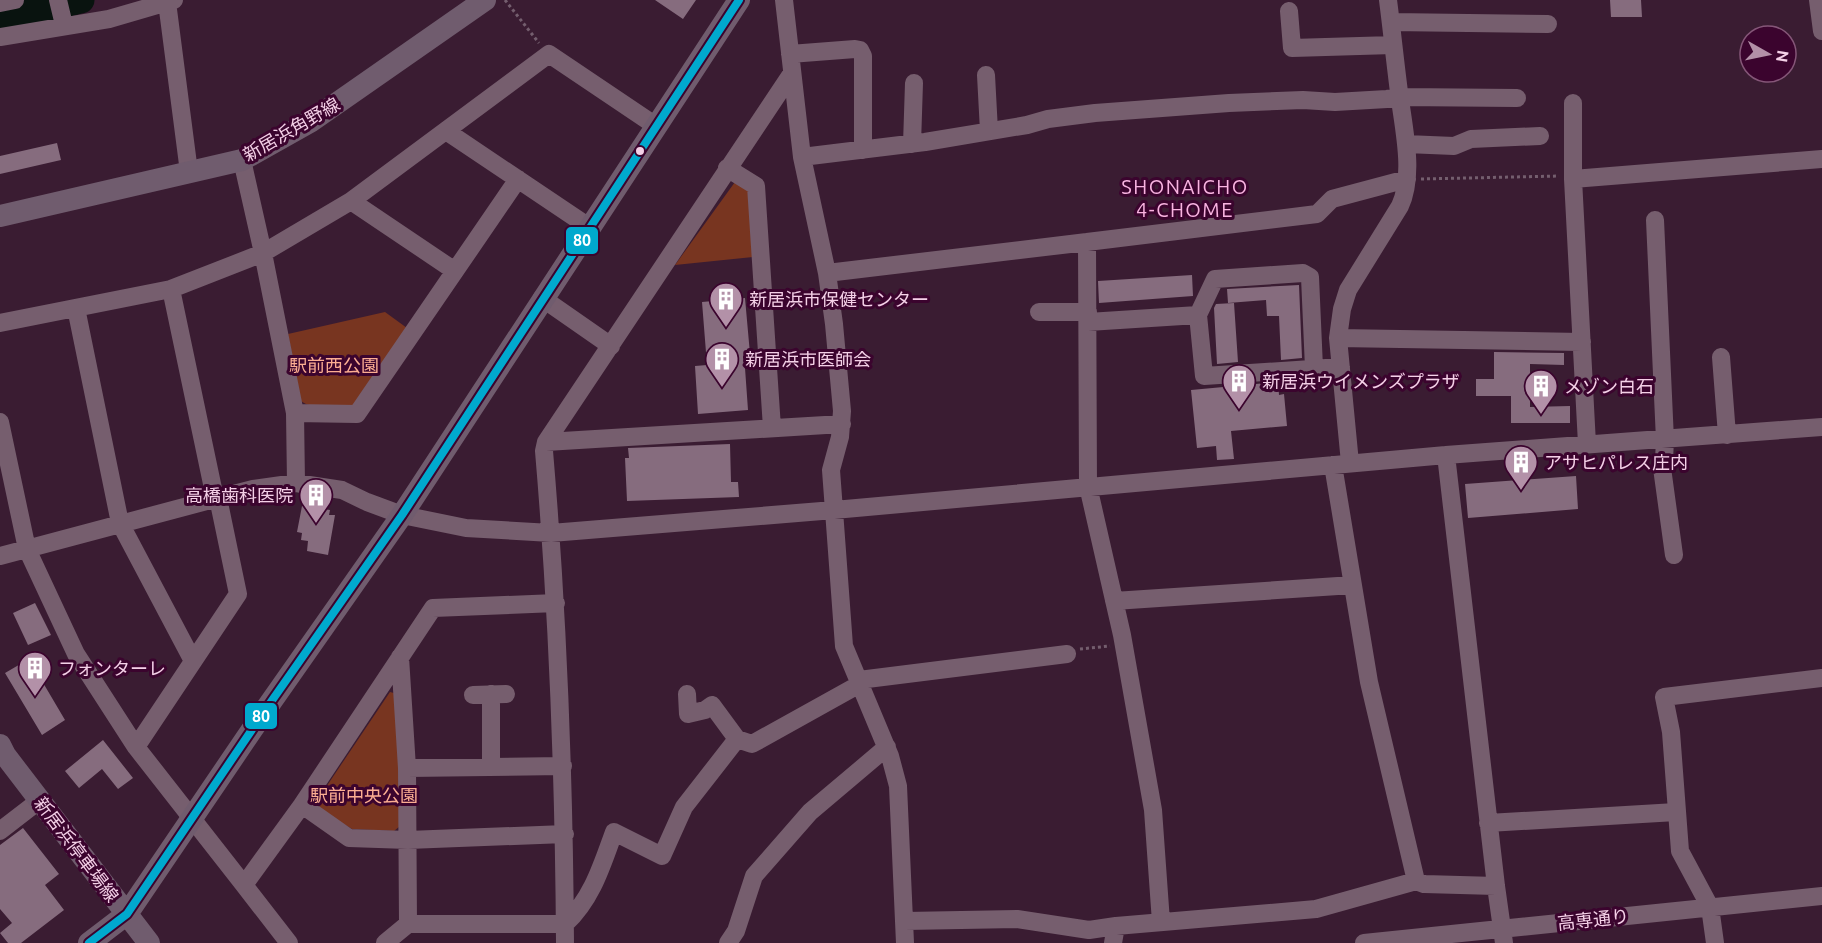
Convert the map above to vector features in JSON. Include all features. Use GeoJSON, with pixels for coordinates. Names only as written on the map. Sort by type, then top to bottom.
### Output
{"type":"FeatureCollection","features":[{"type":"Feature","properties":{"kind":"main road","name":"新居浜角野線"},"geometry":{"type":"LineString","coordinates":[[0,216],[242,160],[310,122],[485,0]]}},
{"type":"Feature","properties":{"kind":"main road"},"geometry":{"type":"LineString","coordinates":[[149,943],[127,914],[402,514],[739,0]]}},
{"type":"Feature","properties":{"kind":"main road","name":"新居浜停車場線"},"geometry":{"type":"LineString","coordinates":[[0,745],[5,755],[127,914],[89,943]]}},
{"type":"Feature","properties":{"kind":"street"},"geometry":{"type":"LineString","coordinates":[[0,3],[15,0]]}},
{"type":"Feature","properties":{"kind":"street"},"geometry":{"type":"LineString","coordinates":[[58,0],[64,23]]}},
{"type":"Feature","properties":{"kind":"street"},"geometry":{"type":"LineString","coordinates":[[784,0],[802,157],[834,324],[842,424],[831,470],[844,646],[887,747],[898,786],[905,943]]}},
{"type":"Feature","properties":{"kind":"street"},"geometry":{"type":"LineString","coordinates":[[1388,0],[1406,144],[1406,194],[1348,290],[1342,309],[1338,339],[1341,367],[1341,464],[1353,585],[1369,682],[1416,881]]}},
{"type":"Feature","properties":{"kind":"street"},"geometry":{"type":"LineString","coordinates":[[1818,0],[1822,31]]}},
{"type":"Feature","properties":{"kind":"street"},"geometry":{"type":"LineString","coordinates":[[0,36],[64,23],[109,19],[170,1],[189,172]]}},
{"type":"Feature","properties":{"kind":"street"},"geometry":{"type":"LineString","coordinates":[[1290,11],[1292,48],[1393,45]]}},
{"type":"Feature","properties":{"kind":"street"},"geometry":{"type":"LineString","coordinates":[[1391,22],[1548,24]]}},
{"type":"Feature","properties":{"kind":"street"},"geometry":{"type":"LineString","coordinates":[[790,54],[861,50],[863,56],[863,150]]}},
{"type":"Feature","properties":{"kind":"street"},"geometry":{"type":"LineString","coordinates":[[0,323],[171,289],[263,253],[351,201],[549,54],[656,126]]}},
{"type":"Feature","properties":{"kind":"street"},"geometry":{"type":"LineString","coordinates":[[565,943],[563,766],[556,603],[544,451],[546,442],[792,73]]}},
{"type":"Feature","properties":{"kind":"street"},"geometry":{"type":"LineString","coordinates":[[986,75],[988,131]]}},
{"type":"Feature","properties":{"kind":"street"},"geometry":{"type":"LineString","coordinates":[[912,144],[914,83]]}},
{"type":"Feature","properties":{"kind":"street"},"geometry":{"type":"LineString","coordinates":[[802,157],[912,144],[1027,125],[1048,119],[1139,109],[1400,97],[1517,98]]}},
{"type":"Feature","properties":{"kind":"street"},"geometry":{"type":"LineString","coordinates":[[1573,104],[1573,177],[1587,444]]}},
{"type":"Feature","properties":{"kind":"street"},"geometry":{"type":"LineString","coordinates":[[446,131],[589,227]]}},
{"type":"Feature","properties":{"kind":"street"},"geometry":{"type":"LineString","coordinates":[[1406,144],[1454,146],[1471,139],[1540,136]]}},
{"type":"Feature","properties":{"kind":"street"},"geometry":{"type":"LineString","coordinates":[[1573,177],[1822,159]]}},
{"type":"Feature","properties":{"kind":"street"},"geometry":{"type":"LineString","coordinates":[[242,160],[295,413],[296,483]]}},
{"type":"Feature","properties":{"kind":"street"},"geometry":{"type":"LineString","coordinates":[[727,168],[756,186],[772,428]]}},
{"type":"Feature","properties":{"kind":"street"},"geometry":{"type":"LineString","coordinates":[[295,413],[357,414],[518,179]]}},
{"type":"Feature","properties":{"kind":"street"},"geometry":{"type":"LineString","coordinates":[[826,273],[1317,214],[1332,199],[1407,179]]}},
{"type":"Feature","properties":{"kind":"street"},"geometry":{"type":"LineString","coordinates":[[351,201],[455,271]]}},
{"type":"Feature","properties":{"kind":"street"},"geometry":{"type":"LineString","coordinates":[[1655,220],[1665,440],[1662,468],[1674,555]]}},
{"type":"Feature","properties":{"kind":"street"},"geometry":{"type":"LineString","coordinates":[[1087,242],[1088,486],[1123,645],[1153,810],[1161,922]]}},
{"type":"Feature","properties":{"kind":"street"},"geometry":{"type":"LineString","coordinates":[[1314,369],[1310,277],[1303,273],[1215,279],[1198,315],[1204,376],[1314,369],[1341,367]]}},
{"type":"Feature","properties":{"kind":"street"},"geometry":{"type":"LineString","coordinates":[[136,747],[238,594],[171,289]]}},
{"type":"Feature","properties":{"kind":"street"},"geometry":{"type":"LineString","coordinates":[[542,298],[610,346]]}},
{"type":"Feature","properties":{"kind":"street"},"geometry":{"type":"LineString","coordinates":[[76,308],[120,524],[193,661]]}},
{"type":"Feature","properties":{"kind":"street"},"geometry":{"type":"LineString","coordinates":[[1039,312],[1088,317],[1198,315]]}},
{"type":"Feature","properties":{"kind":"street"},"geometry":{"type":"LineString","coordinates":[[1338,339],[1582,342]]}},
{"type":"Feature","properties":{"kind":"street"},"geometry":{"type":"LineString","coordinates":[[1721,357],[1726,435]]}},
{"type":"Feature","properties":{"kind":"street"},"geometry":{"type":"LineString","coordinates":[[0,422],[27,549],[76,654],[136,747],[289,943]]}},
{"type":"Feature","properties":{"kind":"street"},"geometry":{"type":"LineString","coordinates":[[546,442],[842,424]]}},
{"type":"Feature","properties":{"kind":"street"},"geometry":{"type":"LineString","coordinates":[[0,556],[216,498],[254,489],[296,483],[342,490],[367,502],[402,514],[466,528],[551,533],[834,510],[1446,454],[1822,427]]}},
{"type":"Feature","properties":{"kind":"street"},"geometry":{"type":"LineString","coordinates":[[1446,454],[1503,936]]}},
{"type":"Feature","properties":{"kind":"street"},"geometry":{"type":"LineString","coordinates":[[1114,601],[1353,585]]}},
{"type":"Feature","properties":{"kind":"street"},"geometry":{"type":"LineString","coordinates":[[244,885],[302,805],[433,608],[556,603]]}},
{"type":"Feature","properties":{"kind":"street"},"geometry":{"type":"LineString","coordinates":[[687,694],[688,714],[705,710],[712,705],[737,739],[752,744],[860,682],[1067,654]]}},
{"type":"Feature","properties":{"kind":"street"},"geometry":{"type":"LineString","coordinates":[[400,657],[407,768],[408,924]]}},
{"type":"Feature","properties":{"kind":"street"},"geometry":{"type":"LineString","coordinates":[[1715,943],[1710,908],[1680,851],[1671,732],[1664,697],[1822,678]]}},
{"type":"Feature","properties":{"kind":"street"},"geometry":{"type":"LineString","coordinates":[[490,694],[491,767]]}},
{"type":"Feature","properties":{"kind":"street"},"geometry":{"type":"LineString","coordinates":[[385,943],[408,924],[565,924],[596,883],[614,832],[662,856],[684,807],[737,739]]}},
{"type":"Feature","properties":{"kind":"street"},"geometry":{"type":"LineString","coordinates":[[728,943],[736,931],[754,876],[810,812],[887,747]]}},
{"type":"Feature","properties":{"kind":"street"},"geometry":{"type":"LineString","coordinates":[[407,768],[563,766]]}},
{"type":"Feature","properties":{"kind":"street"},"geometry":{"type":"LineString","coordinates":[[0,831],[40,800]]}},
{"type":"Feature","properties":{"kind":"street"},"geometry":{"type":"LineString","coordinates":[[302,805],[349,838],[408,840],[565,834]]}},
{"type":"Feature","properties":{"kind":"street"},"geometry":{"type":"LineString","coordinates":[[1488,822],[1676,812]]}},
{"type":"Feature","properties":{"kind":"street"},"geometry":{"type":"LineString","coordinates":[[905,921],[1017,919],[1115,934],[1161,922],[1316,909],[1416,881],[1424,884],[1496,886]]}},
{"type":"Feature","properties":{"kind":"street","name":"高専通り"},"geometry":{"type":"LineString","coordinates":[[1364,943],[1503,936],[1710,908],[1822,896]]}},
{"type":"Feature","properties":{"kind":"path"},"geometry":{"type":"LineString","coordinates":[[505,0],[549,54]]}},
{"type":"Feature","properties":{"kind":"path"},"geometry":{"type":"LineString","coordinates":[[1407,179],[1573,177]]}},
{"type":"Feature","properties":{"kind":"path"},"geometry":{"type":"LineString","coordinates":[[1067,654],[1069,650],[1123,645]]}},
{"type":"Feature","properties":{"kind":"green space"},"geometry":{"type":"Polygon","coordinates":[[[735,182],[748,187],[753,257],[675,265],[735,182]]]}},
{"type":"Feature","properties":{"kind":"green space","name":"駅前西公園"},"geometry":{"type":"Polygon","coordinates":[[[385,312],[407,328],[358,404],[320,407],[301,401],[288,334],[385,312]]]}},
{"type":"Feature","properties":{"kind":"green space","name":"駅前中央公園"},"geometry":{"type":"Polygon","coordinates":[[[390,692],[398,694],[400,826],[394,831],[352,829],[317,808],[316,802],[390,692]]]}},
{"type":"Feature","properties":{"kind":"building"},"geometry":{"type":"Polygon","coordinates":[[[655,0],[696,0],[683,19],[655,0]]]}},
{"type":"Feature","properties":{"kind":"building"},"geometry":{"type":"Polygon","coordinates":[[[1610,0],[1641,0],[1642,17],[1611,17],[1610,0]]]}},
{"type":"Feature","properties":{"kind":"building"},"geometry":{"type":"Polygon","coordinates":[[[57,143],[61,160],[0,174],[0,156],[57,143]]]}},
{"type":"Feature","properties":{"kind":"building"},"geometry":{"type":"Polygon","coordinates":[[[1192,275],[1193,296],[1099,303],[1098,281],[1192,275]]]}},
{"type":"Feature","properties":{"kind":"building"},"geometry":{"type":"Polygon","coordinates":[[[1299,285],[1302,358],[1281,360],[1279,316],[1267,316],[1266,300],[1228,303],[1227,289],[1299,285]]]}},
{"type":"Feature","properties":{"kind":"building"},"geometry":{"type":"Polygon","coordinates":[[[745,298],[750,354],[744,354],[748,410],[698,414],[695,366],[707,365],[702,302],[745,298]]]}},
{"type":"Feature","properties":{"kind":"building"},"geometry":{"type":"Polygon","coordinates":[[[1234,303],[1238,362],[1217,364],[1214,308],[1216,304],[1234,303]]]}},
{"type":"Feature","properties":{"kind":"building"},"geometry":{"type":"Polygon","coordinates":[[[1494,352],[1564,353],[1564,365],[1530,364],[1530,407],[1570,406],[1570,423],[1511,423],[1511,396],[1476,396],[1476,379],[1494,379],[1494,352]]]}},
{"type":"Feature","properties":{"kind":"building","name":"新居浜ウイメンズプラザ"},"geometry":{"type":"Polygon","coordinates":[[[1278,382],[1279,395],[1284,394],[1287,426],[1231,431],[1234,459],[1217,460],[1216,446],[1197,448],[1191,390],[1278,382]]]}},
{"type":"Feature","properties":{"kind":"building"},"geometry":{"type":"Polygon","coordinates":[[[730,444],[731,482],[738,482],[739,497],[627,501],[625,458],[629,458],[628,448],[730,444]]]}},
{"type":"Feature","properties":{"kind":"building","name":"アサヒパレス庄内"},"geometry":{"type":"Polygon","coordinates":[[[1576,476],[1578,509],[1468,518],[1465,484],[1576,476]]]}},
{"type":"Feature","properties":{"kind":"building","name":"高橋歯科医院"},"geometry":{"type":"Polygon","coordinates":[[[302,506],[330,510],[329,515],[335,515],[328,555],[307,551],[308,541],[301,540],[302,533],[297,532],[302,506]]]}},
{"type":"Feature","properties":{"kind":"building"},"geometry":{"type":"Polygon","coordinates":[[[35,603],[51,635],[28,645],[13,613],[35,603]]]}},
{"type":"Feature","properties":{"kind":"building","name":"フォンターレ"},"geometry":{"type":"Polygon","coordinates":[[[29,659],[65,720],[42,735],[5,673],[29,659]]]}},
{"type":"Feature","properties":{"kind":"building"},"geometry":{"type":"Polygon","coordinates":[[[103,740],[133,778],[118,789],[102,769],[79,788],[65,771],[103,740]]]}},
{"type":"Feature","properties":{"kind":"building"},"geometry":{"type":"Polygon","coordinates":[[[23,828],[59,874],[45,885],[64,910],[21,943],[8,943],[0,933],[12,923],[0,909],[0,845],[23,828]]]}},
{"type":"Feature","properties":{"kind":"waterway"},"geometry":{"type":"LineString","coordinates":[[0,20],[81,0]]}},
{"type":"Feature","properties":{"kind":"transit line","name":"80"},"geometry":{"type":"LineString","coordinates":[[89,943],[127,914],[266,709],[402,515],[739,0]]}},
{"type":"Feature","properties":{"kind":"place","name":"新居浜市保健センター"},"geometry":{"type":"Point","coordinates":[726,328]}},
{"type":"Feature","properties":{"kind":"place","name":"新居浜市医師会"},"geometry":{"type":"Point","coordinates":[722,388]}},
{"type":"Feature","properties":{"kind":"place","name":"新居浜ウイメンズプラザ"},"geometry":{"type":"Point","coordinates":[1239,410]}},
{"type":"Feature","properties":{"kind":"place","name":"メゾン白石"},"geometry":{"type":"Point","coordinates":[1541,415]}},
{"type":"Feature","properties":{"kind":"place","name":"アサヒパレス庄内"},"geometry":{"type":"Point","coordinates":[1521,491]}},
{"type":"Feature","properties":{"kind":"place","name":"高橋歯科医院"},"geometry":{"type":"Point","coordinates":[316,524]}},
{"type":"Feature","properties":{"kind":"place","name":"フォンターレ"},"geometry":{"type":"Point","coordinates":[35,697]}},
{"type":"Feature","properties":{"kind":"district","name":"SHONAICHO 4-CHOME"},"geometry":{"type":"Point","coordinates":[1185,198]}}]}
